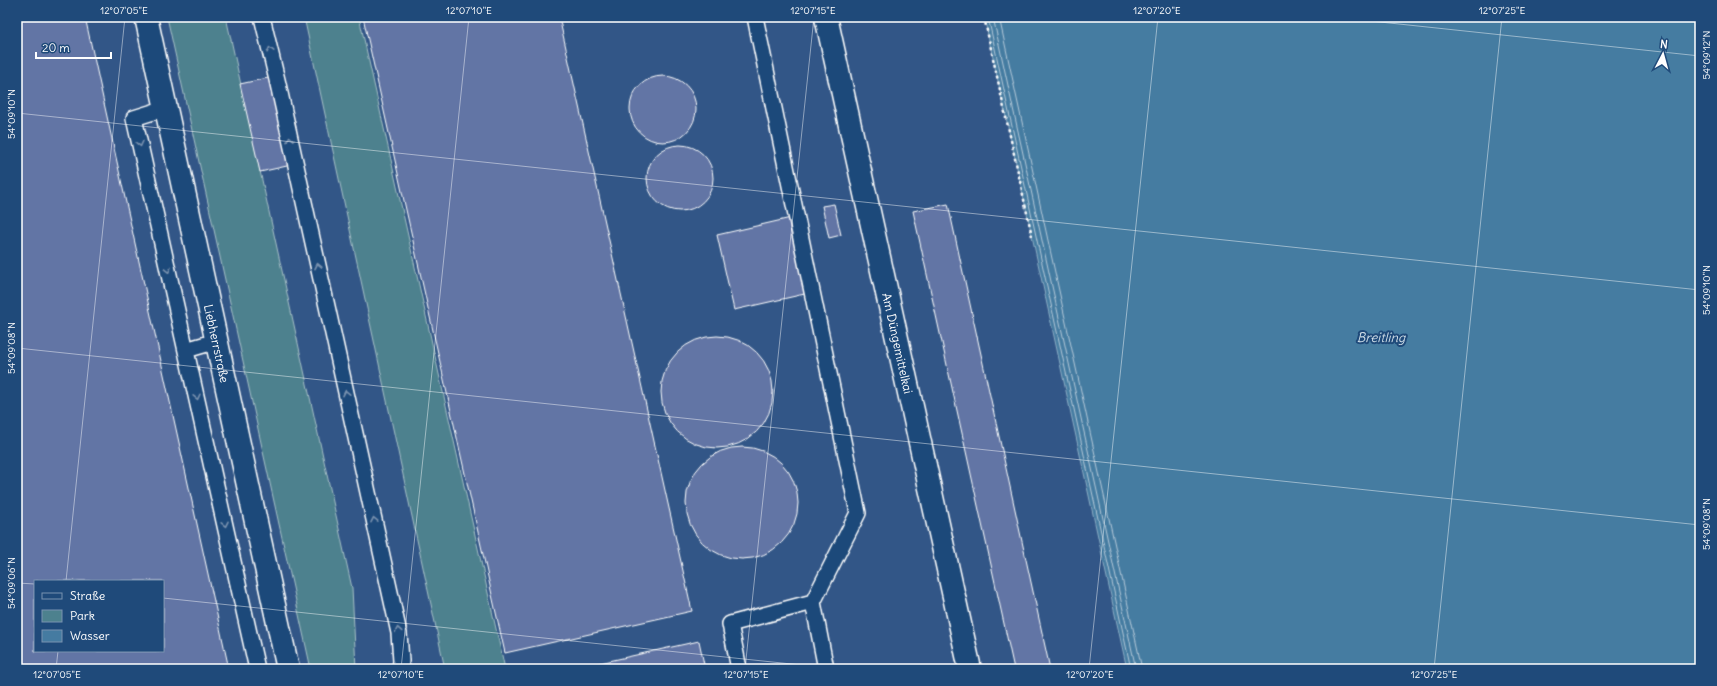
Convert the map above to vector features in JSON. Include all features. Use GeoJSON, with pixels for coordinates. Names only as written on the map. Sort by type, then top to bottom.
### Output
{"type":"FeatureCollection","features":[{"type":"Feature","properties":{"kind":"street","name":"Liebherrstraße"},"geometry":{"type":"LineString","coordinates":[[146,17],[288,669]]}},
{"type":"Feature","properties":{"kind":"street","name":"Am Düngemittelkai"},"geometry":{"type":"LineString","coordinates":[[826,17],[970,669]]}},
{"type":"Feature","properties":{"kind":"lane"},"geometry":{"type":"LineString","coordinates":[[262,17],[399,633],[401,661],[400,669]]}},
{"type":"Feature","properties":{"kind":"lane"},"geometry":{"type":"LineString","coordinates":[[755,17],[858,513],[813,602],[826,669]]}},
{"type":"Feature","properties":{"kind":"lane"},"geometry":{"type":"LineString","coordinates":[[166,108],[134,118],[257,669]]}},
{"type":"Feature","properties":{"kind":"lane"},"geometry":{"type":"LineString","coordinates":[[186,350],[217,341]]}},
{"type":"Feature","properties":{"kind":"lane"},"geometry":{"type":"LineString","coordinates":[[739,669],[730,624],[813,602]]}},
{"type":"Feature","properties":{"kind":"path"},"geometry":{"type":"LineString","coordinates":[[984,17],[1032,236]]}},
{"type":"Feature","properties":{"kind":"shaded area"},"geometry":{"type":"Polygon","coordinates":[[[17,17],[984,17],[1127,669],[17,669],[17,17]]]}},
{"type":"Feature","properties":{"kind":"green space"},"geometry":{"type":"Polygon","coordinates":[[[167,17],[226,17],[352,588],[356,669],[311,669],[167,17]]]}},
{"type":"Feature","properties":{"kind":"green space"},"geometry":{"type":"Polygon","coordinates":[[[304,17],[359,17],[505,669],[445,669],[304,17]]]}},
{"type":"Feature","properties":{"kind":"water","name":"Breitling"},"geometry":{"type":"Polygon","coordinates":[[[984,17],[1700,17],[1700,669],[1127,669],[984,17]]]}},
{"type":"Feature","properties":{"kind":"building"},"geometry":{"type":"Polygon","coordinates":[[[17,17],[85,17],[229,669],[17,669],[17,17]]]}},
{"type":"Feature","properties":{"kind":"building"},"geometry":{"type":"Polygon","coordinates":[[[363,17],[559,17],[692,611],[505,653],[363,17]]]}},
{"type":"Feature","properties":{"kind":"building"},"geometry":{"type":"Polygon","coordinates":[[[277,76],[296,164],[260,172],[240,84],[277,76]]]}},
{"type":"Feature","properties":{"kind":"building"},"geometry":{"type":"Polygon","coordinates":[[[663,76],[676,78],[691,91],[694,96],[696,109],[694,122],[681,137],[676,140],[663,142],[650,140],[635,127],[632,122],[630,109],[632,96],[645,81],[650,78],[663,76]]]}},
{"type":"Feature","properties":{"kind":"building"},"geometry":{"type":"Polygon","coordinates":[[[680,145],[693,147],[708,160],[711,165],[713,178],[711,191],[698,206],[693,209],[680,211],[667,209],[652,196],[649,191],[647,178],[649,165],[662,150],[667,147],[680,145]]]}},
{"type":"Feature","properties":{"kind":"building"},"geometry":{"type":"Polygon","coordinates":[[[834,204],[841,235],[829,238],[822,206],[834,204]]]}},
{"type":"Feature","properties":{"kind":"building"},"geometry":{"type":"Polygon","coordinates":[[[948,204],[1050,669],[1014,669],[913,211],[948,204]]]}},
{"type":"Feature","properties":{"kind":"building"},"geometry":{"type":"Polygon","coordinates":[[[791,218],[809,293],[734,310],[717,235],[791,218]]]}},
{"type":"Feature","properties":{"kind":"building"},"geometry":{"type":"Polygon","coordinates":[[[717,336],[738,341],[748,346],[756,353],[763,361],[768,371],[773,392],[768,413],[763,423],[756,431],[748,438],[738,443],[717,448],[696,443],[686,438],[678,431],[671,423],[666,413],[661,392],[666,371],[671,361],[678,353],[686,346],[696,341],[717,336]]]}},
{"type":"Feature","properties":{"kind":"building"},"geometry":{"type":"Polygon","coordinates":[[[742,447],[753,448],[763,452],[773,457],[781,464],[788,472],[793,482],[797,492],[797,514],[793,524],[788,534],[781,542],[773,549],[763,554],[753,558],[742,559],[731,558],[721,554],[711,549],[703,542],[696,534],[691,524],[687,514],[686,503],[687,492],[691,482],[696,472],[703,464],[711,457],[721,452],[731,448],[742,447]]]}},
{"type":"Feature","properties":{"kind":"building"},"geometry":{"type":"Polygon","coordinates":[[[699,641],[705,669],[573,669],[699,641]]]}}]}
